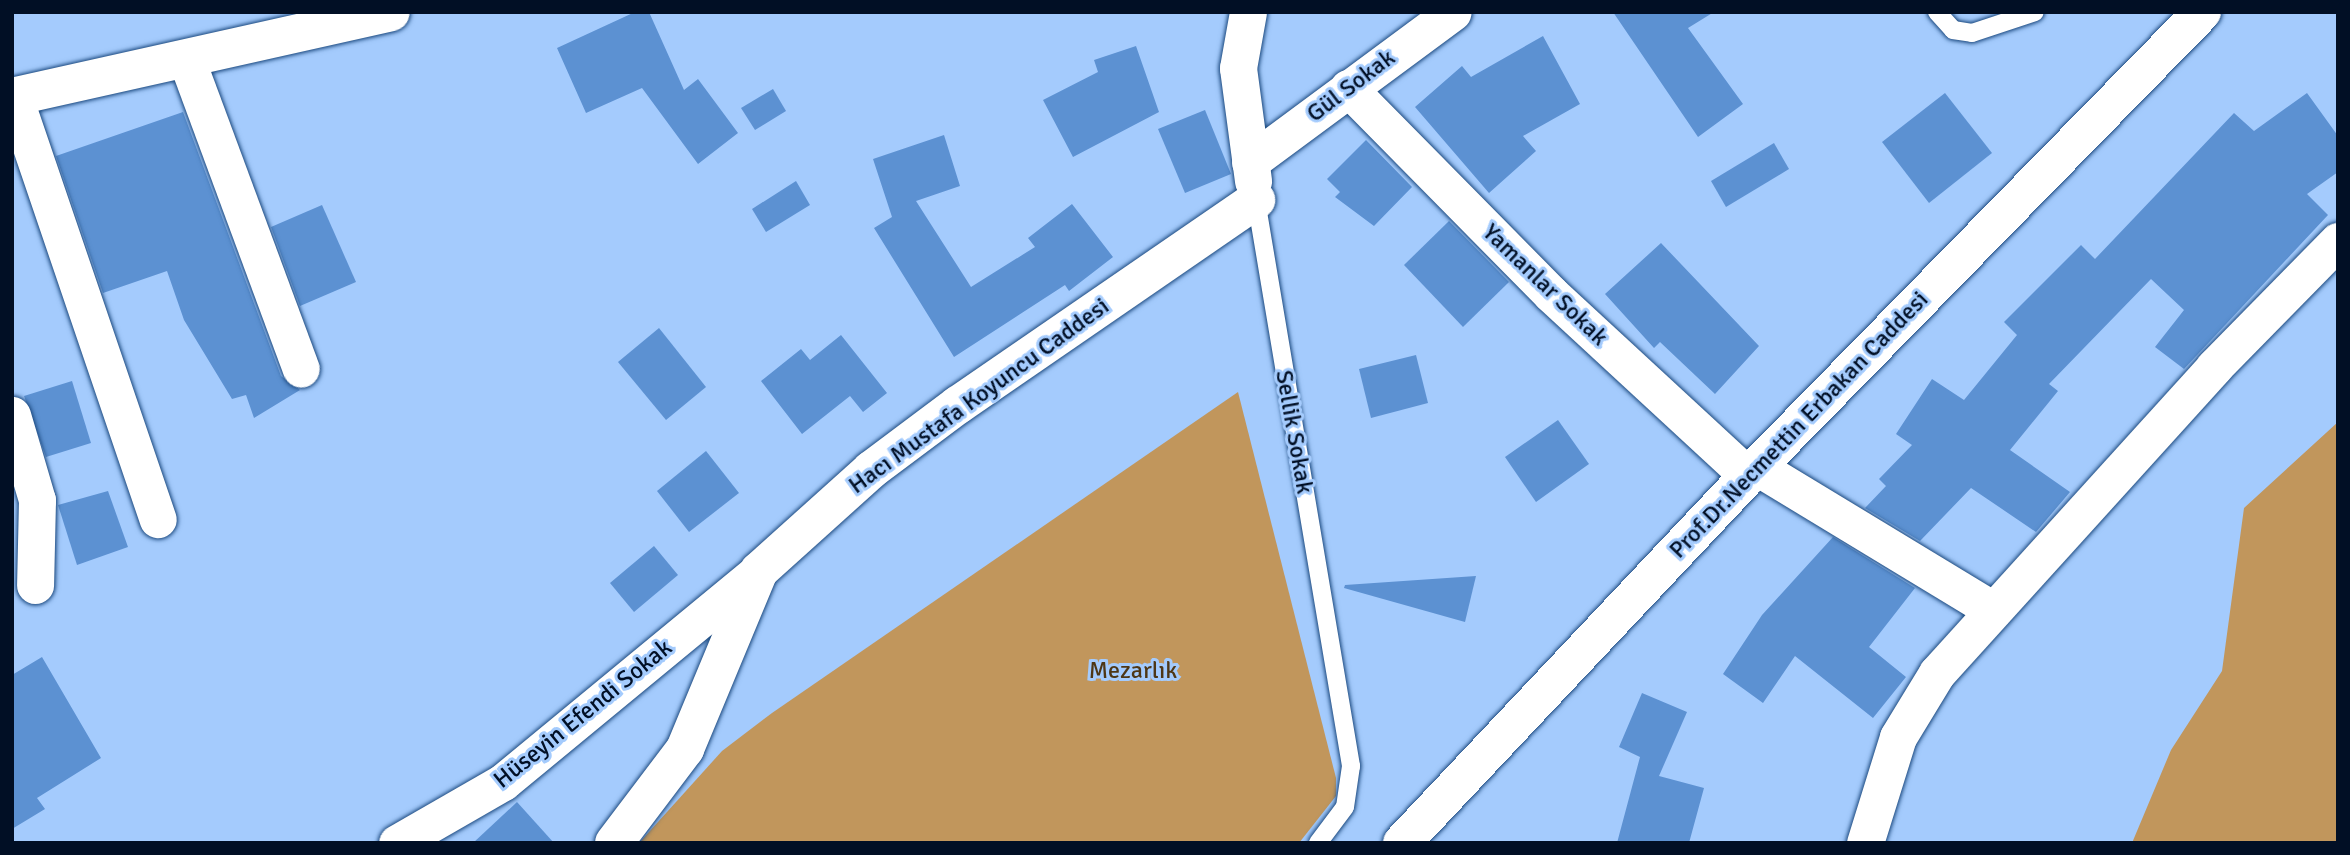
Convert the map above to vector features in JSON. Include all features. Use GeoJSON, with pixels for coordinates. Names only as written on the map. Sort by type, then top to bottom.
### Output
{"type":"FeatureCollection","features":[{"type":"Feature","properties":{"kind":"street"},"geometry":{"type":"LineString","coordinates":[[158,519],[13,97],[187,61],[391,12]]}},
{"type":"Feature","properties":{"kind":"street","name":"Sellik Sokak"},"geometry":{"type":"LineString","coordinates":[[1248,12],[1238,68],[1256,200]]}},
{"type":"Feature","properties":{"kind":"street","name":"Gül Sokak"},"geometry":{"type":"LineString","coordinates":[[1250,162],[1453,12]]}},
{"type":"Feature","properties":{"kind":"street","name":"Prof.Dr.Necmettin Erbakan Caddesi"},"geometry":{"type":"LineString","coordinates":[[1402,843],[1752,471],[2202,12]]}},
{"type":"Feature","properties":{"kind":"street"},"geometry":{"type":"LineString","coordinates":[[187,61],[301,369]]}},
{"type":"Feature","properties":{"kind":"street","name":"Yamanlar Sokak"},"geometry":{"type":"LineString","coordinates":[[1348,88],[1551,294],[1752,471],[1993,610]]}},
{"type":"Feature","properties":{"kind":"street","name":"Hacı Mustafa Koyuncu Caddesi"},"geometry":{"type":"LineString","coordinates":[[614,843],[685,749],[760,571],[936,421],[1256,200]]}},
{"type":"Feature","properties":{"kind":"street"},"geometry":{"type":"LineString","coordinates":[[1865,843],[1914,707],[1993,610],[2214,367],[2338,241]]}},
{"type":"Feature","properties":{"kind":"street"},"geometry":{"type":"LineString","coordinates":[[12,415],[37,500],[35,585]]}},
{"type":"Feature","properties":{"kind":"street","name":"Hüseyin Efendi Sokak"},"geometry":{"type":"LineString","coordinates":[[397,843],[503,782],[760,571]]}},
{"type":"Feature","properties":{"kind":"lane"},"geometry":{"type":"LineString","coordinates":[[1937,12],[1953,30],[1972,33],[2035,12]]}},
{"type":"Feature","properties":{"kind":"lane","name":"Sellik Sokak"},"geometry":{"type":"LineString","coordinates":[[1256,200],[1351,766],[1345,807],[1318,843]]}},
{"type":"Feature","properties":{"kind":"green space","name":"Mezarlık"},"geometry":{"type":"Polygon","coordinates":[[[1238,392],[1336,778],[1336,796],[1299,843],[639,843],[722,751],[772,713],[1238,392]]]}},
{"type":"Feature","properties":{"kind":"green space"},"geometry":{"type":"Polygon","coordinates":[[[2338,422],[2338,843],[2132,843],[2171,750],[2222,671],[2244,508],[2338,422]]]}},
{"type":"Feature","properties":{"kind":"building"},"geometry":{"type":"Polygon","coordinates":[[[635,12],[649,12],[684,90],[698,79],[738,133],[698,164],[642,88],[586,113],[557,48],[635,12]]]}},
{"type":"Feature","properties":{"kind":"building"},"geometry":{"type":"Polygon","coordinates":[[[1613,12],[1714,12],[1688,28],[1743,104],[1698,137],[1613,12]]]}},
{"type":"Feature","properties":{"kind":"building"},"geometry":{"type":"Polygon","coordinates":[[[1543,36],[1580,104],[1523,136],[1536,151],[1489,193],[1415,107],[1462,66],[1471,77],[1543,36]]]}},
{"type":"Feature","properties":{"kind":"building"},"geometry":{"type":"Polygon","coordinates":[[[1136,46],[1159,112],[1073,157],[1043,100],[1098,72],[1094,60],[1136,46]]]}},
{"type":"Feature","properties":{"kind":"building"},"geometry":{"type":"Polygon","coordinates":[[[773,89],[786,111],[755,130],[741,108],[773,89]]]}},
{"type":"Feature","properties":{"kind":"building"},"geometry":{"type":"Polygon","coordinates":[[[1945,93],[1992,153],[1929,203],[1882,142],[1945,93]]]}},
{"type":"Feature","properties":{"kind":"building"},"geometry":{"type":"Polygon","coordinates":[[[2307,93],[2338,136],[2338,172],[2307,194],[2328,215],[2184,369],[2155,347],[2184,310],[2151,279],[2049,384],[2058,391],[2010,450],[2070,492],[2036,532],[1971,488],[1920,541],[1865,508],[1886,486],[1879,479],[1912,445],[1896,434],[1932,379],[1964,400],[2017,335],[2004,322],[2081,245],[2095,259],[2234,113],[2254,131],[2307,93]]]}},
{"type":"Feature","properties":{"kind":"building"},"geometry":{"type":"Polygon","coordinates":[[[1205,110],[1231,174],[1185,193],[1158,129],[1205,110]]]}},
{"type":"Feature","properties":{"kind":"building"},"geometry":{"type":"Polygon","coordinates":[[[183,112],[281,376],[300,390],[254,418],[246,395],[232,399],[184,320],[167,271],[103,293],[56,156],[183,112]]]}},
{"type":"Feature","properties":{"kind":"building"},"geometry":{"type":"Polygon","coordinates":[[[944,135],[960,186],[916,201],[971,287],[1035,247],[1028,238],[1072,204],[1113,257],[1069,291],[1065,285],[954,357],[874,228],[892,217],[873,159],[944,135]]]}},
{"type":"Feature","properties":{"kind":"building"},"geometry":{"type":"Polygon","coordinates":[[[1366,140],[1412,187],[1374,226],[1335,197],[1340,192],[1327,179],[1366,140]]]}},
{"type":"Feature","properties":{"kind":"building"},"geometry":{"type":"Polygon","coordinates":[[[1774,143],[1789,169],[1726,207],[1711,181],[1774,143]]]}},
{"type":"Feature","properties":{"kind":"building"},"geometry":{"type":"Polygon","coordinates":[[[796,181],[810,205],[766,232],[752,209],[796,181]]]}},
{"type":"Feature","properties":{"kind":"building"},"geometry":{"type":"Polygon","coordinates":[[[322,205],[356,282],[300,306],[271,227],[322,205]]]}},
{"type":"Feature","properties":{"kind":"building"},"geometry":{"type":"Polygon","coordinates":[[[1449,221],[1509,282],[1463,327],[1404,265],[1449,221]]]}},
{"type":"Feature","properties":{"kind":"building"},"geometry":{"type":"Polygon","coordinates":[[[1661,243],[1759,346],[1715,394],[1660,342],[1654,348],[1605,294],[1661,243]]]}},
{"type":"Feature","properties":{"kind":"building"},"geometry":{"type":"Polygon","coordinates":[[[659,328],[706,387],[666,420],[618,362],[659,328]]]}},
{"type":"Feature","properties":{"kind":"building"},"geometry":{"type":"Polygon","coordinates":[[[841,335],[887,393],[863,412],[850,396],[802,434],[761,381],[801,349],[810,360],[841,335]]]}},
{"type":"Feature","properties":{"kind":"building"},"geometry":{"type":"Polygon","coordinates":[[[1416,355],[1428,403],[1371,418],[1359,369],[1416,355]]]}},
{"type":"Feature","properties":{"kind":"building"},"geometry":{"type":"Polygon","coordinates":[[[72,381],[91,443],[46,457],[24,396],[72,381]]]}},
{"type":"Feature","properties":{"kind":"building"},"geometry":{"type":"Polygon","coordinates":[[[1558,420],[1589,464],[1536,502],[1505,457],[1558,420]]]}},
{"type":"Feature","properties":{"kind":"building"},"geometry":{"type":"Polygon","coordinates":[[[706,451],[739,493],[689,532],[657,491],[706,451]]]}},
{"type":"Feature","properties":{"kind":"building"},"geometry":{"type":"Polygon","coordinates":[[[108,491],[128,547],[77,565],[58,505],[108,491]]]}},
{"type":"Feature","properties":{"kind":"building"},"geometry":{"type":"Polygon","coordinates":[[[1833,537],[1915,588],[1869,647],[1906,677],[1873,718],[1795,656],[1763,703],[1723,674],[1762,615],[1833,537]]]}},
{"type":"Feature","properties":{"kind":"building"},"geometry":{"type":"Polygon","coordinates":[[[654,546],[678,575],[634,612],[610,583],[654,546]]]}},
{"type":"Feature","properties":{"kind":"building"},"geometry":{"type":"Polygon","coordinates":[[[1476,576],[1465,622],[1344,588],[1345,585],[1476,576]]]}},
{"type":"Feature","properties":{"kind":"building"},"geometry":{"type":"Polygon","coordinates":[[[42,657],[101,758],[37,798],[45,809],[12,829],[12,675],[42,657]]]}},
{"type":"Feature","properties":{"kind":"building"},"geometry":{"type":"Polygon","coordinates":[[[1642,693],[1687,712],[1659,776],[1704,788],[1689,843],[1617,843],[1640,757],[1619,747],[1642,693]]]}},
{"type":"Feature","properties":{"kind":"building"},"geometry":{"type":"Polygon","coordinates":[[[517,802],[554,843],[473,843],[517,802]]]}}]}
